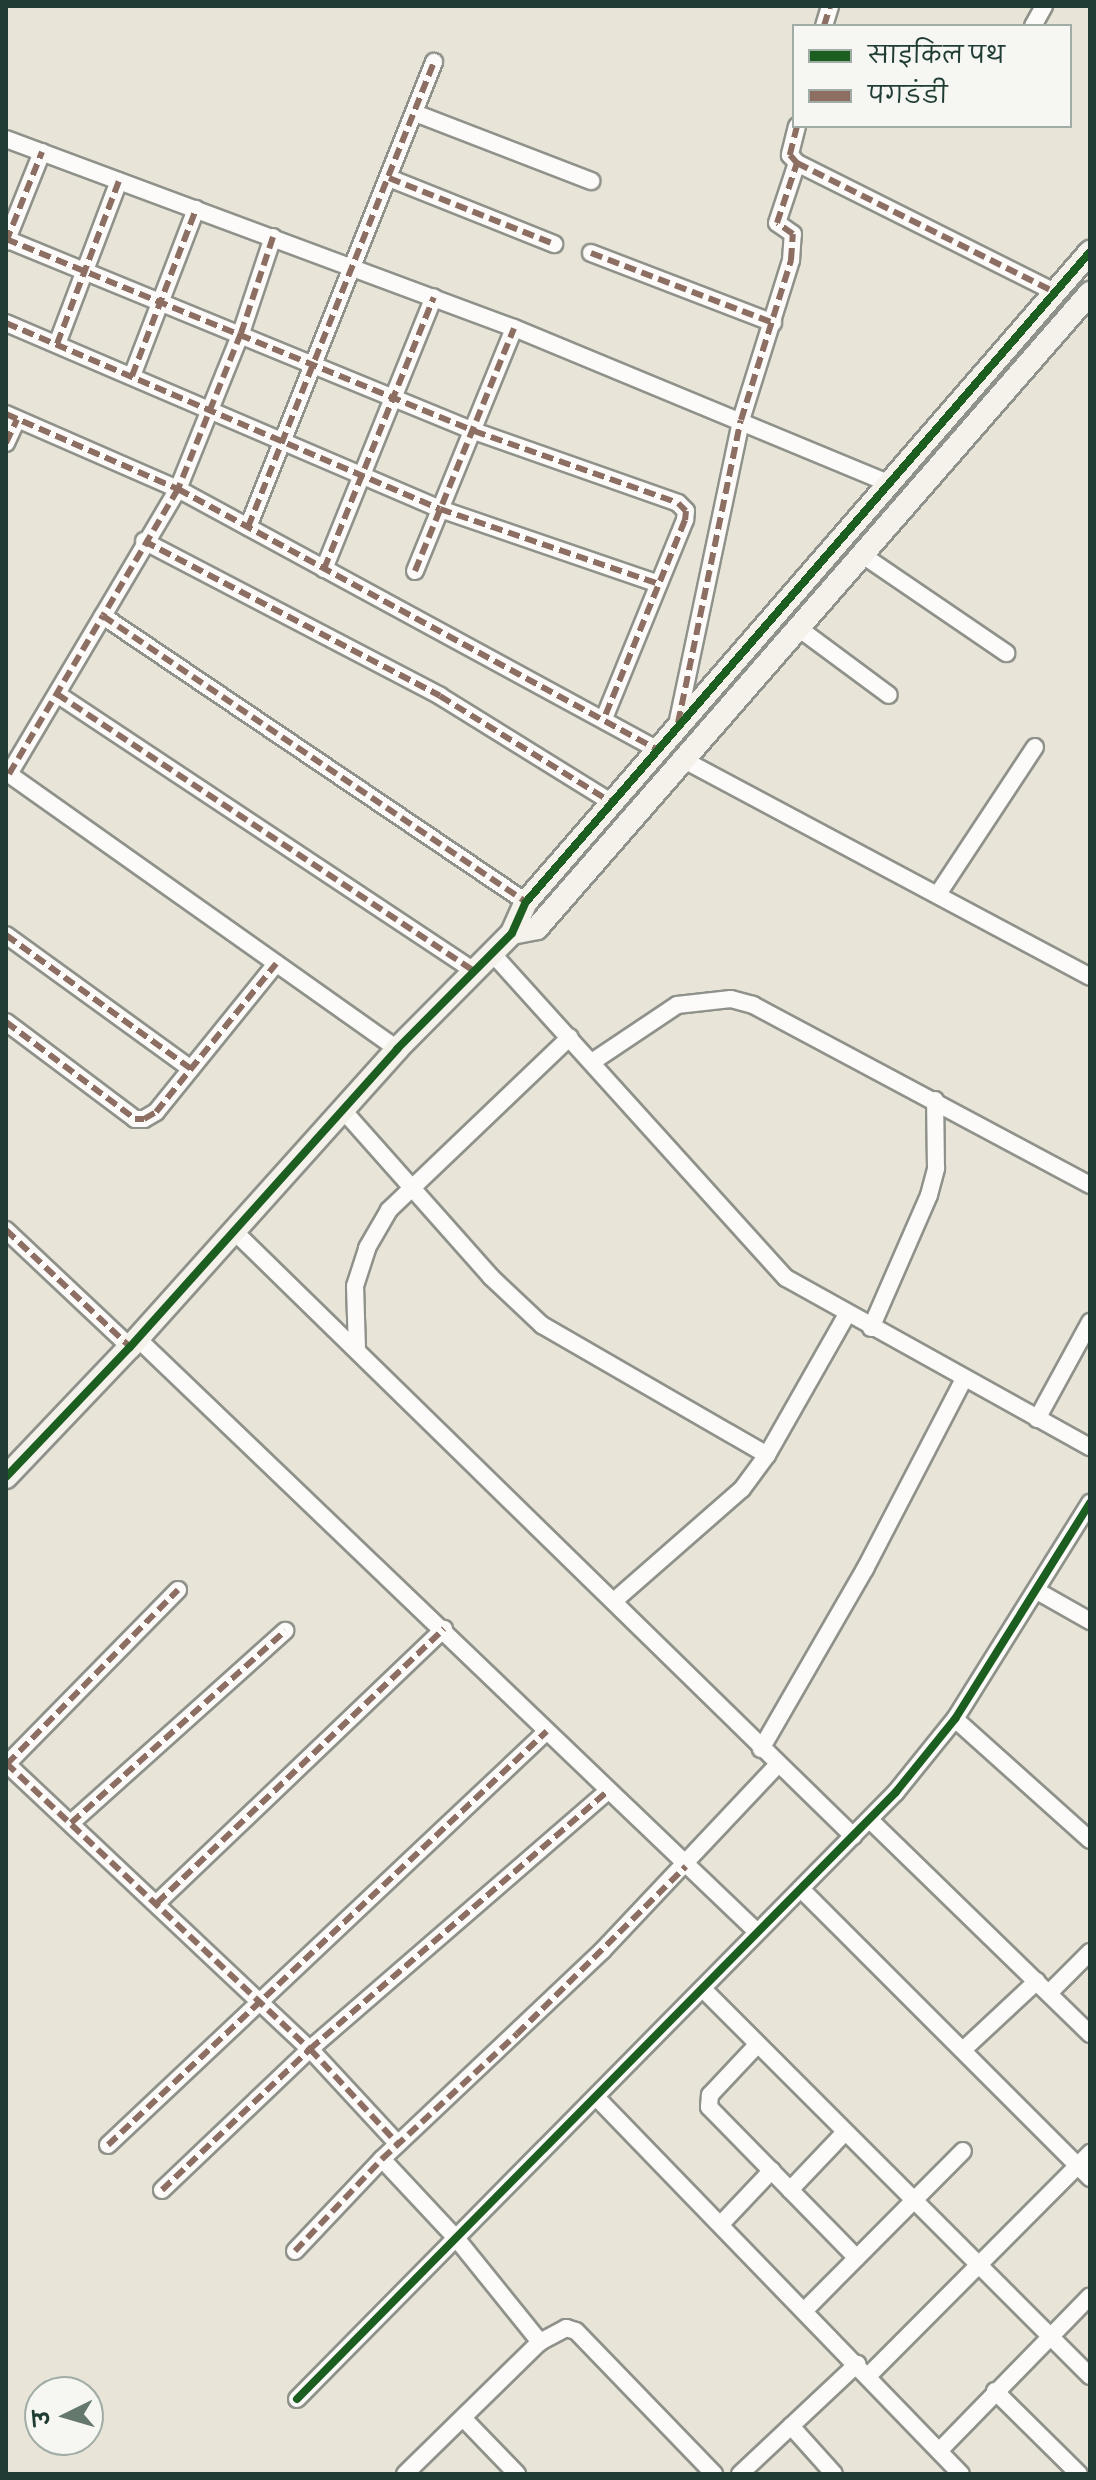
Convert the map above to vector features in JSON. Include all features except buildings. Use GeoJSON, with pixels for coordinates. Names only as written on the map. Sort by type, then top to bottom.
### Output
{"type":"FeatureCollection","features":[{"type":"Feature","properties":{"kind":"street"},"geometry":{"type":"LineString","coordinates":[[1034,24],[1044,6]]}},
{"type":"Feature","properties":{"kind":"street"},"geometry":{"type":"LineString","coordinates":[[248,527],[355,267],[434,62]]}},
{"type":"Feature","properties":{"kind":"street"},"geometry":{"type":"LineString","coordinates":[[415,113],[591,181]]}},
{"type":"Feature","properties":{"kind":"street"},"geometry":{"type":"LineString","coordinates":[[797,128],[790,155],[797,163],[1055,292]]}},
{"type":"Feature","properties":{"kind":"street"},"geometry":{"type":"LineString","coordinates":[[6,139],[514,328],[888,483]]}},
{"type":"Feature","properties":{"kind":"street"},"geometry":{"type":"LineString","coordinates":[[42,152],[6,240],[163,300],[474,431],[678,503],[686,511],[604,718]]}},
{"type":"Feature","properties":{"kind":"street"},"geometry":{"type":"LineString","coordinates":[[676,731],[741,420],[773,323],[793,241],[778,217],[797,163]]}},
{"type":"Feature","properties":{"kind":"street"},"geometry":{"type":"LineString","coordinates":[[389,178],[554,244]]}},
{"type":"Feature","properties":{"kind":"street"},"geometry":{"type":"LineString","coordinates":[[57,344],[119,181]]}},
{"type":"Feature","properties":{"kind":"street"},"geometry":{"type":"LineString","coordinates":[[132,376],[196,209]]}},
{"type":"Feature","properties":{"kind":"street"},"geometry":{"type":"LineString","coordinates":[[273,237],[241,333],[178,489],[144,541],[103,616],[8,773],[397,1049]]}},
{"type":"Feature","properties":{"kind":"street"},"geometry":{"type":"LineString","coordinates":[[6,1477],[134,1343],[397,1049],[512,933],[526,902],[1090,252]]}},
{"type":"Feature","properties":{"kind":"street"},"geometry":{"type":"LineString","coordinates":[[591,253],[773,323]]}},
{"type":"Feature","properties":{"kind":"street"},"geometry":{"type":"LineString","coordinates":[[512,933],[537,928],[1090,293]]}},
{"type":"Feature","properties":{"kind":"street"},"geometry":{"type":"LineString","coordinates":[[324,569],[434,297]]}},
{"type":"Feature","properties":{"kind":"street"},"geometry":{"type":"LineString","coordinates":[[6,323],[440,509],[659,584]]}},
{"type":"Feature","properties":{"kind":"street"},"geometry":{"type":"LineString","coordinates":[[415,571],[514,328]]}},
{"type":"Feature","properties":{"kind":"street"},"geometry":{"type":"LineString","coordinates":[[6,443],[11,416],[178,489],[660,751]]}},
{"type":"Feature","properties":{"kind":"street"},"geometry":{"type":"LineString","coordinates":[[144,541],[440,696],[614,804]]}},
{"type":"Feature","properties":{"kind":"street"},"geometry":{"type":"LineString","coordinates":[[861,554],[1006,653]]}},
{"type":"Feature","properties":{"kind":"street"},"geometry":{"type":"LineString","coordinates":[[103,616],[526,902]]}},
{"type":"Feature","properties":{"kind":"street"},"geometry":{"type":"LineString","coordinates":[[797,627],[889,695]]}},
{"type":"Feature","properties":{"kind":"street"},"geometry":{"type":"LineString","coordinates":[[57,694],[474,971]]}},
{"type":"Feature","properties":{"kind":"street"},"geometry":{"type":"LineString","coordinates":[[938,894],[1035,747]]}},
{"type":"Feature","properties":{"kind":"street"},"geometry":{"type":"LineString","coordinates":[[684,760],[1090,977]]}},
{"type":"Feature","properties":{"kind":"street"},"geometry":{"type":"LineString","coordinates":[[6,935],[191,1069]]}},
{"type":"Feature","properties":{"kind":"street"},"geometry":{"type":"LineString","coordinates":[[492,953],[570,1037],[766,1261],[846,1316],[1090,1447]]}},
{"type":"Feature","properties":{"kind":"street"},"geometry":{"type":"LineString","coordinates":[[6,1022],[135,1119],[156,1112],[276,964]]}},
{"type":"Feature","properties":{"kind":"street"},"geometry":{"type":"LineString","coordinates":[[592,1062],[677,1005],[731,999],[753,1005],[1090,1185]]}},
{"type":"Feature","properties":{"kind":"street"},"geometry":{"type":"LineString","coordinates":[[357,1349],[355,1286],[367,1248],[411,1185],[570,1037]]}},
{"type":"Feature","properties":{"kind":"street"},"geometry":{"type":"LineString","coordinates":[[871,1328],[929,1195],[936,1168],[935,1100]]}},
{"type":"Feature","properties":{"kind":"street"},"geometry":{"type":"LineString","coordinates":[[342,1109],[491,1277],[542,1325],[767,1455]]}},
{"type":"Feature","properties":{"kind":"street"},"geometry":{"type":"LineString","coordinates":[[6,1230],[134,1343],[444,1629],[756,1931]]}},
{"type":"Feature","properties":{"kind":"street"},"geometry":{"type":"LineString","coordinates":[[234,1231],[853,1836]]}},
{"type":"Feature","properties":{"kind":"street"},"geometry":{"type":"LineString","coordinates":[[614,1601],[742,1489],[767,1455],[846,1316]]}},
{"type":"Feature","properties":{"kind":"street"},"geometry":{"type":"LineString","coordinates":[[1037,1419],[1090,1322]]}},
{"type":"Feature","properties":{"kind":"street"},"geometry":{"type":"LineString","coordinates":[[761,1749],[865,1569],[964,1379]]}},
{"type":"Feature","properties":{"kind":"street"},"geometry":{"type":"LineString","coordinates":[[297,2399],[704,1990],[756,1931],[870,1820],[955,1719],[1090,1503]]}},
{"type":"Feature","properties":{"kind":"street"},"geometry":{"type":"LineString","coordinates":[[178,1590],[6,1764],[310,2049],[398,2144]]}},
{"type":"Feature","properties":{"kind":"street"},"geometry":{"type":"LineString","coordinates":[[1037,1591],[1090,1621]]}},
{"type":"Feature","properties":{"kind":"street"},"geometry":{"type":"LineString","coordinates":[[157,1903],[444,1629]]}},
{"type":"Feature","properties":{"kind":"street"},"geometry":{"type":"LineString","coordinates":[[71,1823],[285,1631]]}},
{"type":"Feature","properties":{"kind":"street"},"geometry":{"type":"LineString","coordinates":[[955,1719],[1090,1840]]}},
{"type":"Feature","properties":{"kind":"street"},"geometry":{"type":"LineString","coordinates":[[108,2145],[257,1999],[547,1731]]}},
{"type":"Feature","properties":{"kind":"street"},"geometry":{"type":"LineString","coordinates":[[295,2251],[382,2159],[686,1866],[777,1765]]}},
{"type":"Feature","properties":{"kind":"street"},"geometry":{"type":"LineString","coordinates":[[162,2190],[310,2049],[608,1791]]}},
{"type":"Feature","properties":{"kind":"street"},"geometry":{"type":"LineString","coordinates":[[870,1820],[1090,2034]]}},
{"type":"Feature","properties":{"kind":"street"},"geometry":{"type":"LineString","coordinates":[[801,1889],[963,2050],[1084,2159],[1090,2178]]}},
{"type":"Feature","properties":{"kind":"street"},"geometry":{"type":"LineString","coordinates":[[963,2050],[1090,1952]]}},
{"type":"Feature","properties":{"kind":"street"},"geometry":{"type":"LineString","coordinates":[[704,1990],[1090,2376]]}},
{"type":"Feature","properties":{"kind":"street"},"geometry":{"type":"LineString","coordinates":[[757,2045],[708,2101],[857,2258]]}},
{"type":"Feature","properties":{"kind":"street"},"geometry":{"type":"LineString","coordinates":[[597,2098],[961,2474]]}},
{"type":"Feature","properties":{"kind":"street"},"geometry":{"type":"LineString","coordinates":[[790,2190],[845,2132]]}},
{"type":"Feature","properties":{"kind":"street"},"geometry":{"type":"LineString","coordinates":[[805,2310],[963,2151]]}},
{"type":"Feature","properties":{"kind":"street"},"geometry":{"type":"LineString","coordinates":[[382,2159],[456,2238],[540,2342]]}},
{"type":"Feature","properties":{"kind":"street"},"geometry":{"type":"LineString","coordinates":[[740,2474],[791,2426],[862,2370],[980,2265],[1084,2159]]}},
{"type":"Feature","properties":{"kind":"street"},"geometry":{"type":"LineString","coordinates":[[721,2224],[772,2170]]}},
{"type":"Feature","properties":{"kind":"street"},"geometry":{"type":"LineString","coordinates":[[939,2451],[1090,2296]]}},
{"type":"Feature","properties":{"kind":"street"},"geometry":{"type":"LineString","coordinates":[[405,2474],[557,2329],[576,2331],[714,2474]]}},
{"type":"Feature","properties":{"kind":"street"},"geometry":{"type":"LineString","coordinates":[[995,2391],[1079,2474]]}},
{"type":"Feature","properties":{"kind":"street"},"geometry":{"type":"LineString","coordinates":[[463,2418],[517,2474]]}},
{"type":"Feature","properties":{"kind":"street"},"geometry":{"type":"LineString","coordinates":[[791,2426],[834,2474]]}},
{"type":"Feature","properties":{"kind":"marked path"},"geometry":{"type":"LineString","coordinates":[[825,24],[830,6]]}},
{"type":"Feature","properties":{"kind":"marked path"},"geometry":{"type":"LineString","coordinates":[[248,527],[434,62]]}},
{"type":"Feature","properties":{"kind":"marked path"},"geometry":{"type":"LineString","coordinates":[[797,128],[790,155],[797,163],[1055,292]]}},
{"type":"Feature","properties":{"kind":"marked path"},"geometry":{"type":"LineString","coordinates":[[6,242],[42,152]]}},
{"type":"Feature","properties":{"kind":"marked path"},"geometry":{"type":"LineString","coordinates":[[678,723],[741,420],[791,260],[793,234],[777,223],[797,163]]}},
{"type":"Feature","properties":{"kind":"marked path"},"geometry":{"type":"LineString","coordinates":[[389,178],[554,244]]}},
{"type":"Feature","properties":{"kind":"marked path"},"geometry":{"type":"LineString","coordinates":[[57,344],[119,181]]}},
{"type":"Feature","properties":{"kind":"marked path"},"geometry":{"type":"LineString","coordinates":[[132,376],[196,209]]}},
{"type":"Feature","properties":{"kind":"marked path"},"geometry":{"type":"LineString","coordinates":[[273,237],[241,333],[178,489],[103,616],[526,902]]}},
{"type":"Feature","properties":{"kind":"marked path"},"geometry":{"type":"LineString","coordinates":[[6,239],[474,431],[678,503],[686,511],[685,520],[604,718]]}},
{"type":"Feature","properties":{"kind":"marked path"},"geometry":{"type":"LineString","coordinates":[[591,253],[773,323]]}},
{"type":"Feature","properties":{"kind":"marked path"},"geometry":{"type":"LineString","coordinates":[[324,569],[434,297]]}},
{"type":"Feature","properties":{"kind":"marked path"},"geometry":{"type":"LineString","coordinates":[[6,323],[440,509],[659,584]]}},
{"type":"Feature","properties":{"kind":"marked path"},"geometry":{"type":"LineString","coordinates":[[415,571],[514,328]]}},
{"type":"Feature","properties":{"kind":"marked path"},"geometry":{"type":"LineString","coordinates":[[6,414],[178,489],[660,751]]}},
{"type":"Feature","properties":{"kind":"marked path"},"geometry":{"type":"LineString","coordinates":[[6,443],[17,419]]}},
{"type":"Feature","properties":{"kind":"marked path"},"geometry":{"type":"LineString","coordinates":[[144,541],[440,696],[614,804]]}},
{"type":"Feature","properties":{"kind":"marked path"},"geometry":{"type":"LineString","coordinates":[[9,774],[103,616]]}},
{"type":"Feature","properties":{"kind":"marked path"},"geometry":{"type":"LineString","coordinates":[[57,694],[474,971]]}},
{"type":"Feature","properties":{"kind":"marked path"},"geometry":{"type":"LineString","coordinates":[[6,935],[191,1069]]}},
{"type":"Feature","properties":{"kind":"marked path"},"geometry":{"type":"LineString","coordinates":[[6,1022],[135,1119],[144,1119],[156,1112],[276,964]]}},
{"type":"Feature","properties":{"kind":"marked path"},"geometry":{"type":"LineString","coordinates":[[6,1230],[130,1347]]}},
{"type":"Feature","properties":{"kind":"marked path"},"geometry":{"type":"LineString","coordinates":[[7,1764],[178,1590]]}},
{"type":"Feature","properties":{"kind":"marked path"},"geometry":{"type":"LineString","coordinates":[[157,1903],[444,1629]]}},
{"type":"Feature","properties":{"kind":"marked path"},"geometry":{"type":"LineString","coordinates":[[71,1823],[285,1631]]}},
{"type":"Feature","properties":{"kind":"marked path"},"geometry":{"type":"LineString","coordinates":[[108,2145],[547,1731]]}},
{"type":"Feature","properties":{"kind":"marked path"},"geometry":{"type":"LineString","coordinates":[[6,1763],[310,2049],[398,2144]]}},
{"type":"Feature","properties":{"kind":"marked path"},"geometry":{"type":"LineString","coordinates":[[162,2190],[310,2049],[608,1791]]}},
{"type":"Feature","properties":{"kind":"marked path"},"geometry":{"type":"LineString","coordinates":[[295,2251],[382,2159],[517,2034],[686,1866]]}},
{"type":"Feature","properties":{"kind":"cycle path"},"geometry":{"type":"LineString","coordinates":[[6,1477],[130,1347],[397,1049],[512,933],[526,902],[1090,252]]}},
{"type":"Feature","properties":{"kind":"cycle path"},"geometry":{"type":"LineString","coordinates":[[297,2399],[896,1792],[955,1719],[1090,1503]]}}]}
